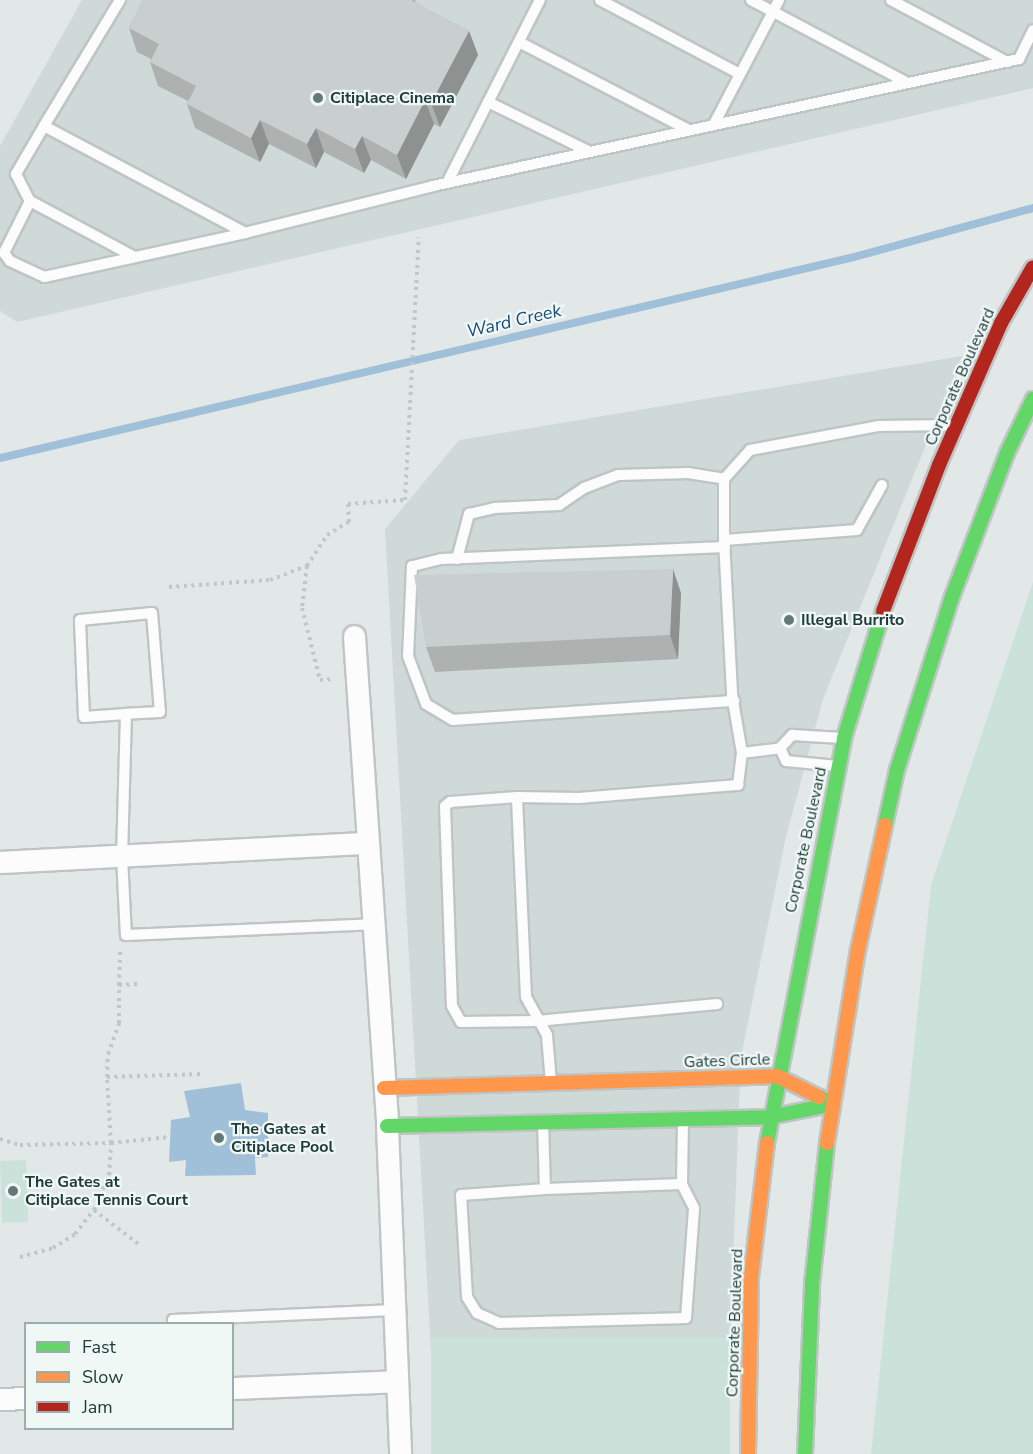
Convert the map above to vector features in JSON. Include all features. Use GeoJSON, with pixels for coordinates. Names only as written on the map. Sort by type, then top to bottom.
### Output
{"type":"FeatureCollection","features":[{"type":"Feature","properties":{"kind":"street","name":"Corporate Boulevard"},"geometry":{"type":"LineString","coordinates":[[748,1454],[751,1277],[770,1117],[844,738],[878,623],[956,425],[1001,323],[1033,267]]}},
{"type":"Feature","properties":{"kind":"street"},"geometry":{"type":"LineString","coordinates":[[805,1454],[812,1284],[833,1104],[858,950],[897,770],[952,597],[1007,453],[1033,399]]}},
{"type":"Feature","properties":{"kind":"street"},"geometry":{"type":"LineString","coordinates":[[354,636],[387,1125],[400,1454]]}},
{"type":"Feature","properties":{"kind":"street"},"geometry":{"type":"LineString","coordinates":[[0,862],[368,843]]}},
{"type":"Feature","properties":{"kind":"street","name":"Gates Circle"},"geometry":{"type":"LineString","coordinates":[[384,1088],[777,1076],[833,1104]]}},
{"type":"Feature","properties":{"kind":"street"},"geometry":{"type":"LineString","coordinates":[[387,1125],[770,1117],[833,1104]]}},
{"type":"Feature","properties":{"kind":"street"},"geometry":{"type":"LineString","coordinates":[[234,1388],[397,1381]]}},
{"type":"Feature","properties":{"kind":"street"},"geometry":{"type":"LineString","coordinates":[[0,1399],[24,1398]]}},
{"type":"Feature","properties":{"kind":"lane"},"geometry":{"type":"LineString","coordinates":[[120,0],[16,174],[30,201],[135,257]]}},
{"type":"Feature","properties":{"kind":"lane"},"geometry":{"type":"LineString","coordinates":[[447,183],[540,0]]}},
{"type":"Feature","properties":{"kind":"lane"},"geometry":{"type":"LineString","coordinates":[[600,0],[740,74]]}},
{"type":"Feature","properties":{"kind":"lane"},"geometry":{"type":"LineString","coordinates":[[751,0],[906,82]]}},
{"type":"Feature","properties":{"kind":"lane"},"geometry":{"type":"LineString","coordinates":[[714,124],[779,0]]}},
{"type":"Feature","properties":{"kind":"lane"},"geometry":{"type":"LineString","coordinates":[[891,0],[1007,62]]}},
{"type":"Feature","properties":{"kind":"lane"},"geometry":{"type":"LineString","coordinates":[[30,201],[4,253],[10,261],[44,277],[245,233],[588,151],[1007,62],[1019,59],[1033,30]]}},
{"type":"Feature","properties":{"kind":"lane"},"geometry":{"type":"LineString","coordinates":[[519,42],[687,129]]}},
{"type":"Feature","properties":{"kind":"lane"},"geometry":{"type":"LineString","coordinates":[[488,102],[588,151]]}},
{"type":"Feature","properties":{"kind":"lane"},"geometry":{"type":"LineString","coordinates":[[44,126],[245,233]]}},
{"type":"Feature","properties":{"kind":"lane"},"geometry":{"type":"LineString","coordinates":[[717,1004],[537,1021],[476,1024],[461,1022],[452,1006],[445,806],[450,802],[517,797],[579,798],[738,785],[742,753],[734,701],[724,543],[724,479],[750,450],[878,426],[956,425]]}},
{"type":"Feature","properties":{"kind":"lane"},"geometry":{"type":"LineString","coordinates":[[457,559],[469,514],[494,508],[560,505],[584,488],[618,476],[688,473],[724,479]]}},
{"type":"Feature","properties":{"kind":"lane"},"geometry":{"type":"LineString","coordinates":[[734,701],[453,720],[426,704],[408,656],[412,566],[457,559],[724,543],[857,530],[882,485]]}},
{"type":"Feature","properties":{"kind":"lane"},"geometry":{"type":"LineString","coordinates":[[152,613],[159,712],[126,714],[84,717],[80,620],[152,613]]}},
{"type":"Feature","properties":{"kind":"lane"},"geometry":{"type":"LineString","coordinates":[[126,714],[122,857],[126,935],[373,924]]}},
{"type":"Feature","properties":{"kind":"lane"},"geometry":{"type":"LineString","coordinates":[[742,753],[780,748],[792,735],[844,738]]}},
{"type":"Feature","properties":{"kind":"lane"},"geometry":{"type":"LineString","coordinates":[[780,748],[786,761],[838,766]]}},
{"type":"Feature","properties":{"kind":"lane"},"geometry":{"type":"LineString","coordinates":[[517,797],[526,997],[537,1021],[547,1035],[550,1083]]}},
{"type":"Feature","properties":{"kind":"lane"},"geometry":{"type":"LineString","coordinates":[[682,1184],[545,1189],[461,1195],[467,1297],[477,1313],[499,1323],[686,1318],[694,1208],[682,1184],[683,1119]]}},
{"type":"Feature","properties":{"kind":"lane"},"geometry":{"type":"LineString","coordinates":[[543,1122],[545,1189]]}},
{"type":"Feature","properties":{"kind":"lane"},"geometry":{"type":"LineString","coordinates":[[173,1322],[173,1320],[395,1310]]}},
{"type":"Feature","properties":{"kind":"path"},"geometry":{"type":"LineString","coordinates":[[357,677],[320,680],[302,608],[307,566],[327,535],[349,522],[348,504],[405,500],[419,237]]}},
{"type":"Feature","properties":{"kind":"path"},"geometry":{"type":"LineString","coordinates":[[169,587],[270,580],[307,566]]}},
{"type":"Feature","properties":{"kind":"path"},"geometry":{"type":"LineString","coordinates":[[20,1257],[53,1248],[75,1234],[94,1210],[109,1175],[111,1143],[108,1054],[119,1023],[117,956],[126,935]]}},
{"type":"Feature","properties":{"kind":"path"},"geometry":{"type":"LineString","coordinates":[[119,985],[141,984]]}},
{"type":"Feature","properties":{"kind":"path"},"geometry":{"type":"LineString","coordinates":[[107,1077],[203,1074]]}},
{"type":"Feature","properties":{"kind":"path"},"geometry":{"type":"LineString","coordinates":[[0,1139],[20,1145],[111,1143],[170,1137]]}},
{"type":"Feature","properties":{"kind":"path"},"geometry":{"type":"LineString","coordinates":[[94,1210],[141,1246]]}},
{"type":"Feature","properties":{"kind":"shaded area"},"geometry":{"type":"Polygon","coordinates":[[[82,0],[1033,0],[1033,88],[17,322],[0,311],[0,146],[82,0]]]}},
{"type":"Feature","properties":{"kind":"shaded area"},"geometry":{"type":"Polygon","coordinates":[[[962,356],[823,699],[785,841],[741,1057],[730,1338],[431,1351],[385,529],[459,440],[962,356]]]}},
{"type":"Feature","properties":{"kind":"green space"},"geometry":{"type":"Polygon","coordinates":[[[1033,582],[1033,1454],[871,1454],[931,885],[1033,582]]]}},
{"type":"Feature","properties":{"kind":"green space","name":"The Gates at Citiplace Tennis Court"},"geometry":{"type":"Polygon","coordinates":[[[26,1160],[28,1222],[2,1223],[0,1161],[26,1160]]]}},
{"type":"Feature","properties":{"kind":"green space"},"geometry":{"type":"Polygon","coordinates":[[[431,1338],[730,1338],[730,1454],[431,1454],[431,1338]]]}},
{"type":"Feature","properties":{"kind":"water","name":"The Gates at Citiplace Pool"},"geometry":{"type":"Polygon","coordinates":[[[241,1083],[245,1110],[268,1113],[268,1157],[255,1158],[256,1175],[185,1176],[186,1160],[169,1162],[171,1120],[190,1117],[184,1091],[241,1083]]]}},
{"type":"Feature","properties":{"kind":"building","name":"Citiplace Cinema"},"geometry":{"type":"Polygon","coordinates":[[[143,0],[411,0],[469,31],[431,103],[425,100],[397,155],[362,136],[355,149],[316,128],[307,144],[260,120],[251,138],[187,104],[196,86],[150,62],[159,44],[129,28],[143,0]]]}},
{"type":"Feature","properties":{"kind":"building"},"geometry":{"type":"Polygon","coordinates":[[[673,569],[670,635],[426,647],[414,575],[673,569]]]}},
{"type":"Feature","properties":{"kind":"waterway","name":"Ward Creek"},"geometry":{"type":"LineString","coordinates":[[0,458],[854,257],[1033,208]]}},
{"type":"Feature","properties":{"kind":"traffic: fast"},"geometry":{"type":"LineString","coordinates":[[885,825],[897,770],[952,597],[1007,453],[1033,399]]}},
{"type":"Feature","properties":{"kind":"traffic: fast"},"geometry":{"type":"LineString","coordinates":[[767,1143],[844,738],[883,611]]}},
{"type":"Feature","properties":{"kind":"traffic: fast"},"geometry":{"type":"LineString","coordinates":[[387,1126],[770,1117],[833,1104],[819,1097]]}},
{"type":"Feature","properties":{"kind":"traffic: fast"},"geometry":{"type":"LineString","coordinates":[[805,1454],[812,1284],[827,1143]]}},
{"type":"Feature","properties":{"kind":"traffic: slow"},"geometry":{"type":"LineString","coordinates":[[827,1143],[858,950],[885,825]]}},
{"type":"Feature","properties":{"kind":"traffic: slow"},"geometry":{"type":"LineString","coordinates":[[384,1088],[777,1076],[819,1097]]}},
{"type":"Feature","properties":{"kind":"traffic: slow"},"geometry":{"type":"LineString","coordinates":[[748,1454],[751,1277],[767,1143]]}},
{"type":"Feature","properties":{"kind":"traffic: jam"},"geometry":{"type":"LineString","coordinates":[[883,611],[939,465],[1001,323],[1033,267]]}},
{"type":"Feature","properties":{"kind":"place","name":"Citiplace Cinema"},"geometry":{"type":"Point","coordinates":[318,98]}},
{"type":"Feature","properties":{"kind":"place","name":"Illegal Burrito"},"geometry":{"type":"Point","coordinates":[789,620]}},
{"type":"Feature","properties":{"kind":"place","name":"The Gates at Citiplace Pool"},"geometry":{"type":"Point","coordinates":[219,1138]}},
{"type":"Feature","properties":{"kind":"place","name":"The Gates at Citiplace Tennis Court"},"geometry":{"type":"Point","coordinates":[13,1191]}}]}
